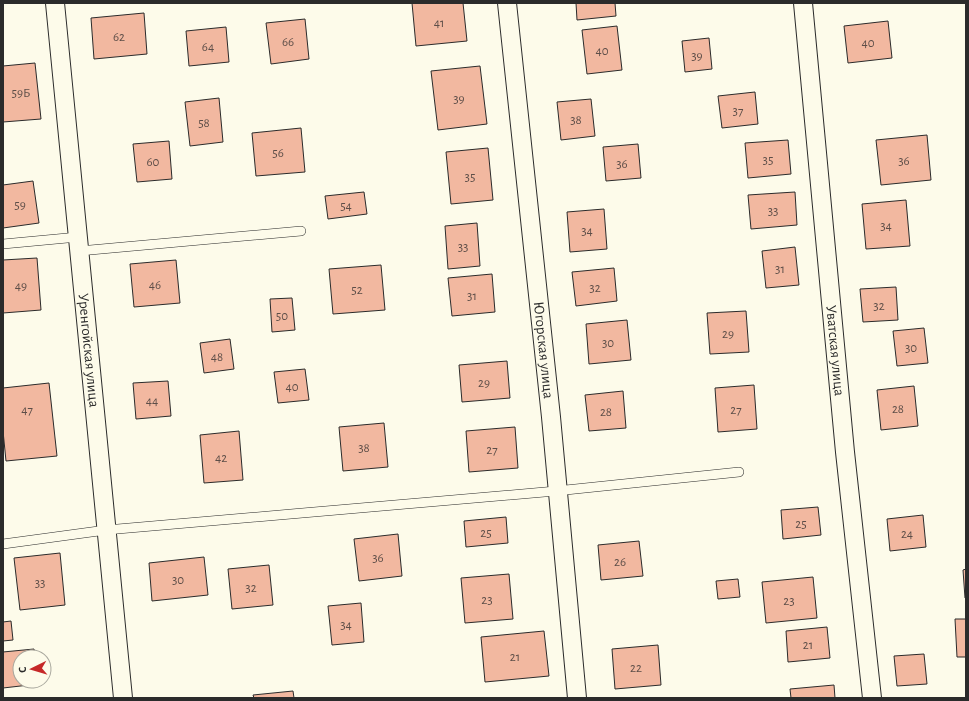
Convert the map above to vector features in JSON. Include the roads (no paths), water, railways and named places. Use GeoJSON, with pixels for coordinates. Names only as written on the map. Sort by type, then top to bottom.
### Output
{"type":"FeatureCollection","features":[{"type":"Feature","properties":{"kind":"street","name":"Уренгойская улица"},"geometry":{"type":"LineString","coordinates":[[55,3],[123,698]]}},
{"type":"Feature","properties":{"kind":"street","name":"Югорская улица"},"geometry":{"type":"LineString","coordinates":[[507,3],[551,417],[556,491],[577,698]]}},
{"type":"Feature","properties":{"kind":"street","name":"Уватская улица"},"geometry":{"type":"LineString","coordinates":[[803,3],[844,444],[872,698]]}},
{"type":"Feature","properties":{"kind":"lane"},"geometry":{"type":"LineString","coordinates":[[3,244],[78,244],[301,230]]}},
{"type":"Feature","properties":{"kind":"lane"},"geometry":{"type":"LineString","coordinates":[[3,544],[106,530],[556,491],[739,472]]}}]}
